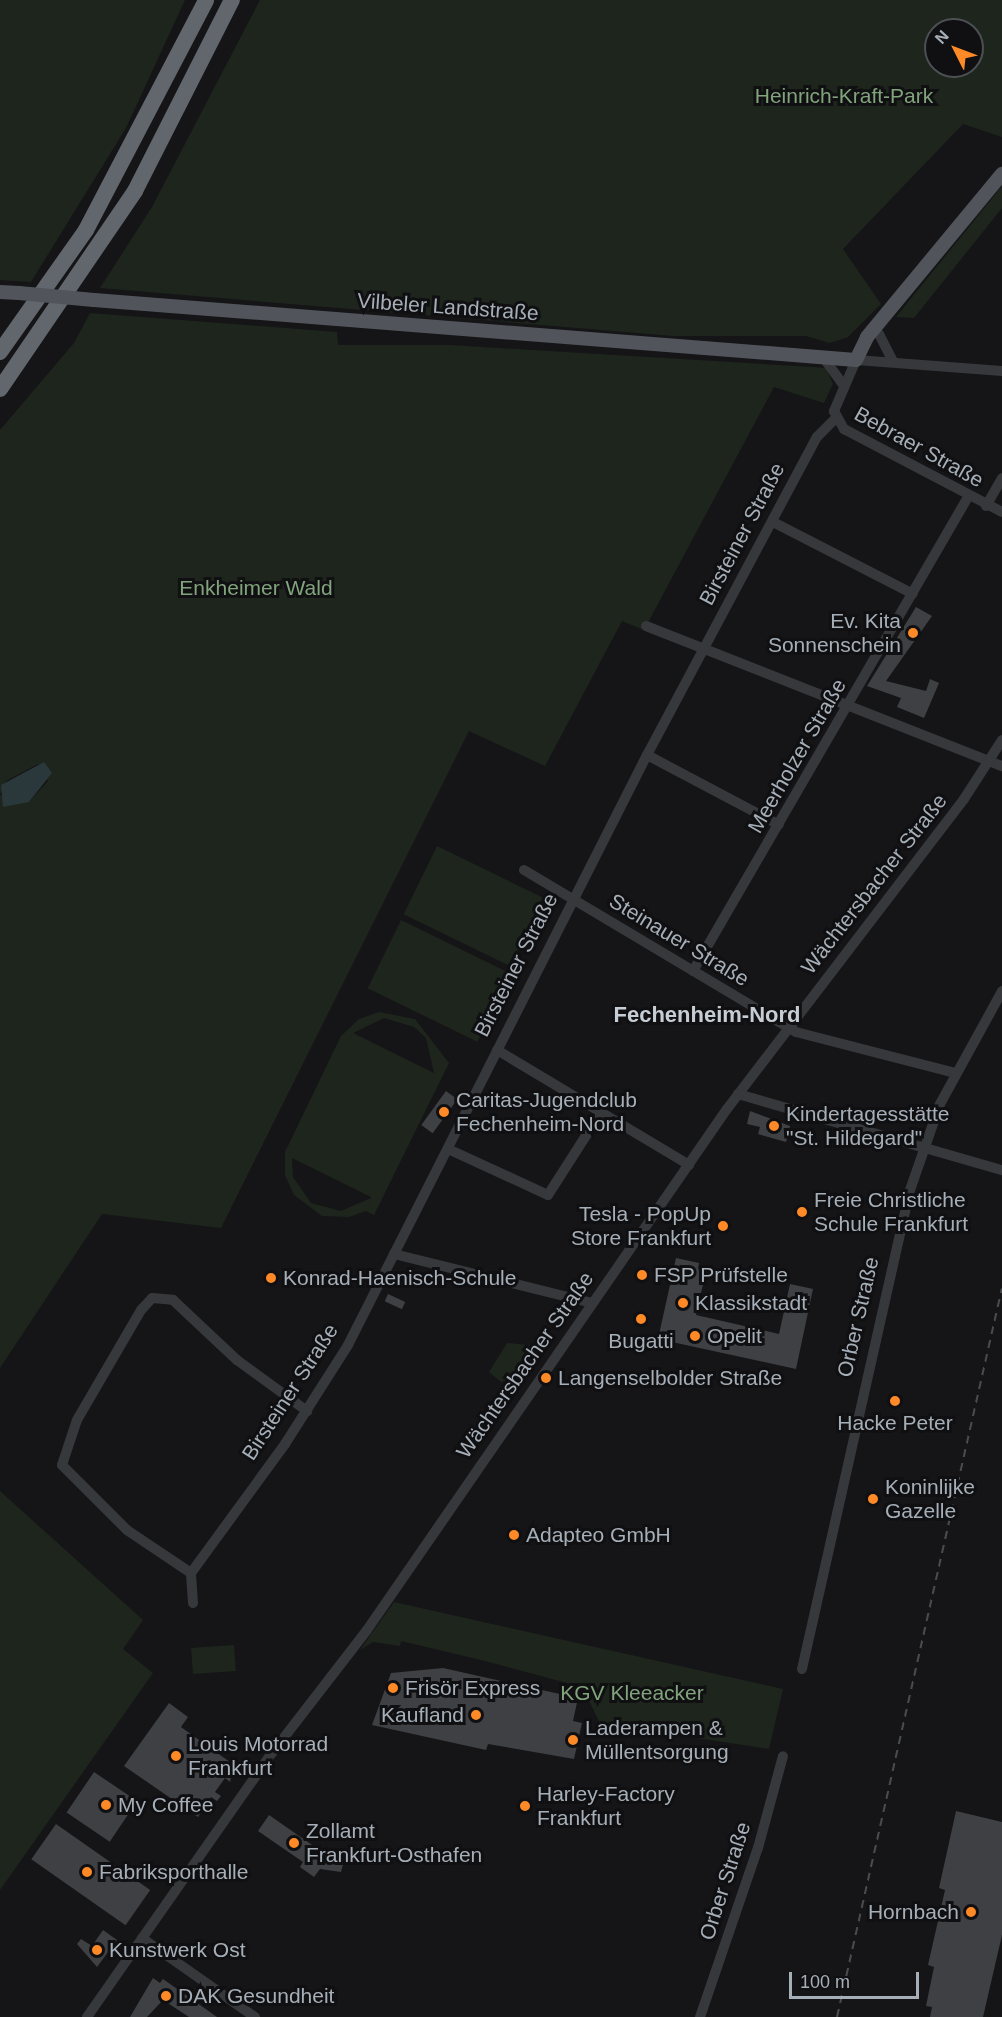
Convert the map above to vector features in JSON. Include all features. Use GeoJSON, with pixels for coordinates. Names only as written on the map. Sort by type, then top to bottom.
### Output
{"type":"FeatureCollection","features":[{"type":"Feature","properties":{"kind":"highway"},"geometry":{"type":"LineString","coordinates":[[0,352],[96,212],[206,0]]}},
{"type":"Feature","properties":{"kind":"highway"},"geometry":{"type":"LineString","coordinates":[[0,389],[135,191],[232,0]]}},
{"type":"Feature","properties":{"kind":"main road"},"geometry":{"type":"LineString","coordinates":[[823,357],[873,336],[1002,174]]}},
{"type":"Feature","properties":{"kind":"main road","name":"Vilbeler Landstraße"},"geometry":{"type":"LineString","coordinates":[[0,292],[856,360]]}},
{"type":"Feature","properties":{"kind":"main road","name":"Birsteiner Straße"},"geometry":{"type":"LineString","coordinates":[[856,360],[873,336]]}},
{"type":"Feature","properties":{"kind":"street"},"geometry":{"type":"LineString","coordinates":[[873,336],[893,362]]}},
{"type":"Feature","properties":{"kind":"street"},"geometry":{"type":"LineString","coordinates":[[823,357],[844,386]]}},
{"type":"Feature","properties":{"kind":"street","name":"Vilbeler Landstraße"},"geometry":{"type":"LineString","coordinates":[[856,360],[1002,371]]}},
{"type":"Feature","properties":{"kind":"street","name":"Birsteiner Straße"},"geometry":{"type":"LineString","coordinates":[[191,1573],[307,1411],[394,1254],[647,755],[820,431],[835,419],[844,386],[856,360]]}},
{"type":"Feature","properties":{"kind":"street","name":"Bebraer Straße"},"geometry":{"type":"LineString","coordinates":[[835,419],[968,497],[1002,512]]}},
{"type":"Feature","properties":{"kind":"street","name":"Bebraer Straße"},"geometry":{"type":"LineString","coordinates":[[986,506],[1002,478]]}},
{"type":"Feature","properties":{"kind":"street","name":"Meerholzer Straße"},"geometry":{"type":"LineString","coordinates":[[693,971],[968,497]]}},
{"type":"Feature","properties":{"kind":"street"},"geometry":{"type":"LineString","coordinates":[[773,522],[913,594]]}},
{"type":"Feature","properties":{"kind":"street"},"geometry":{"type":"LineString","coordinates":[[646,626],[706,646],[1002,766]]}},
{"type":"Feature","properties":{"kind":"street","name":"Wächtersbacher Straße"},"geometry":{"type":"LineString","coordinates":[[87,2017],[272,1753],[367,1630],[738,1094],[990,761],[1002,740]]}},
{"type":"Feature","properties":{"kind":"street"},"geometry":{"type":"LineString","coordinates":[[647,755],[779,825]]}},
{"type":"Feature","properties":{"kind":"street","name":"Steinauer Straße"},"geometry":{"type":"LineString","coordinates":[[524,870],[788,1028],[956,1073]]}},
{"type":"Feature","properties":{"kind":"street","name":"Orber Straße"},"geometry":{"type":"LineString","coordinates":[[802,1669],[888,1270],[923,1148],[956,1073],[1002,992]]}},
{"type":"Feature","properties":{"kind":"street"},"geometry":{"type":"LineString","coordinates":[[497,1050],[689,1165]]}},
{"type":"Feature","properties":{"kind":"street"},"geometry":{"type":"LineString","coordinates":[[738,1094],[1002,1170]]}},
{"type":"Feature","properties":{"kind":"street"},"geometry":{"type":"LineString","coordinates":[[448,1149],[548,1195],[601,1112]]}},
{"type":"Feature","properties":{"kind":"street"},"geometry":{"type":"LineString","coordinates":[[394,1254],[592,1303]]}},
{"type":"Feature","properties":{"kind":"street"},"geometry":{"type":"LineString","coordinates":[[193,1603],[188,1592],[191,1573],[127,1530],[62,1465],[77,1420],[141,1310],[152,1298],[173,1300],[237,1360],[307,1411]]}},
{"type":"Feature","properties":{"kind":"street","name":"Orber Straße"},"geometry":{"type":"LineString","coordinates":[[700,2017],[758,1848],[783,1756]]}},
{"type":"Feature","properties":{"kind":"street"},"geometry":{"type":"LineString","coordinates":[[142,1938],[255,2017]]}},
{"type":"Feature","properties":{"kind":"green space"},"geometry":{"type":"Polygon","coordinates":[[[0,0],[185,0],[126,128],[31,282],[0,280],[0,0]]]}},
{"type":"Feature","properties":{"kind":"green space","name":"Heinrich-Kraft-Park"},"geometry":{"type":"Polygon","coordinates":[[[260,0],[1002,0],[1002,137],[963,124],[843,249],[881,304],[848,337],[830,343],[806,336],[673,336],[100,288],[152,207],[260,0]]]}},
{"type":"Feature","properties":{"kind":"green space"},"geometry":{"type":"Polygon","coordinates":[[[1002,186],[1002,208],[914,318],[896,317],[1002,186]]]}},
{"type":"Feature","properties":{"kind":"green space","name":"Enkheimer Wald"},"geometry":{"type":"Polygon","coordinates":[[[90,313],[337,332],[338,345],[450,345],[826,368],[833,384],[824,403],[774,387],[644,630],[622,621],[545,766],[469,731],[221,1228],[102,1214],[0,1368],[0,795],[0,430],[74,343],[90,313]],[[38,764],[6,781],[0,795],[29,802],[48,781],[38,764]]]}},
{"type":"Feature","properties":{"kind":"green space"},"geometry":{"type":"Polygon","coordinates":[[[437,846],[543,898],[510,966],[404,914],[437,846]]]}},
{"type":"Feature","properties":{"kind":"green space"},"geometry":{"type":"Polygon","coordinates":[[[401,920],[511,973],[477,1042],[368,988],[401,920]]]}},
{"type":"Feature","properties":{"kind":"green space"},"geometry":{"type":"Polygon","coordinates":[[[379,1012],[415,1019],[449,1063],[374,1215],[366,1211],[349,1217],[322,1216],[294,1195],[285,1175],[285,1152],[341,1036],[359,1019],[379,1012]],[[384,1018],[353,1033],[434,1073],[426,1038],[414,1027],[384,1018]],[[292,1158],[293,1177],[311,1203],[341,1211],[371,1198],[371,1197],[292,1158]]]}},
{"type":"Feature","properties":{"kind":"green space"},"geometry":{"type":"Polygon","coordinates":[[[507,1343],[530,1345],[533,1359],[520,1376],[501,1382],[489,1372],[507,1343]]]}},
{"type":"Feature","properties":{"kind":"green space"},"geometry":{"type":"Polygon","coordinates":[[[0,1491],[143,1620],[123,1649],[153,1673],[0,1890],[0,1491]]]}},
{"type":"Feature","properties":{"kind":"green space","name":"KGV Kleeacker"},"geometry":{"type":"Polygon","coordinates":[[[394,1602],[783,1689],[769,1749],[600,1723],[582,1687],[485,1661],[401,1641],[400,1646],[373,1642],[360,1650],[394,1602]]]}},
{"type":"Feature","properties":{"kind":"green space"},"geometry":{"type":"Polygon","coordinates":[[[234,1645],[236,1671],[193,1674],[191,1648],[234,1645]]]}},
{"type":"Feature","properties":{"kind":"shaded area"},"geometry":{"type":"Polygon","coordinates":[[[44,762],[52,773],[29,802],[3,807],[1,785],[44,762]]]}},
{"type":"Feature","properties":{"kind":"building"},"geometry":{"type":"Polygon","coordinates":[[[916,607],[932,616],[886,681],[926,691],[930,679],[939,683],[924,718],[897,707],[901,698],[867,686],[916,607]]]}},
{"type":"Feature","properties":{"kind":"building","name":"Caritas-Jugendclub Fechenheim-Nord"},"geometry":{"type":"Polygon","coordinates":[[[446,1091],[457,1099],[433,1133],[421,1125],[446,1091]]]}},
{"type":"Feature","properties":{"kind":"building","name":"Kindertagesstätte \"St. Hildegard\""},"geometry":{"type":"Polygon","coordinates":[[[750,1111],[790,1126],[786,1142],[758,1134],[760,1127],[747,1124],[750,1111]]]}},
{"type":"Feature","properties":{"kind":"building","name":"Klassikstadt"},"geometry":{"type":"Polygon","coordinates":[[[676,1258],[699,1263],[698,1269],[706,1271],[696,1315],[779,1334],[790,1284],[813,1289],[796,1369],[658,1339],[676,1258]]]}},
{"type":"Feature","properties":{"kind":"building"},"geometry":{"type":"Polygon","coordinates":[[[388,1294],[405,1302],[402,1309],[385,1301],[388,1294]]]}},
{"type":"Feature","properties":{"kind":"building","name":"Kaufland"},"geometry":{"type":"Polygon","coordinates":[[[443,1668],[578,1698],[573,1721],[582,1723],[574,1759],[488,1744],[486,1750],[372,1725],[391,1673],[443,1668]]]}},
{"type":"Feature","properties":{"kind":"building","name":"Louis Motorrad Frankfurt"},"geometry":{"type":"Polygon","coordinates":[[[169,1703],[188,1717],[181,1727],[234,1765],[230,1782],[225,1778],[215,1792],[221,1796],[217,1801],[211,1797],[198,1817],[124,1766],[169,1703]]]}},
{"type":"Feature","properties":{"kind":"building","name":"My Coffee"},"geometry":{"type":"Polygon","coordinates":[[[94,1772],[137,1801],[110,1842],[67,1813],[94,1772]]]}},
{"type":"Feature","properties":{"kind":"building","name":"Hornbach"},"geometry":{"type":"Polygon","coordinates":[[[956,1811],[1002,1822],[1002,1935],[983,2017],[930,2017],[932,2007],[926,2006],[934,1967],[928,1965],[945,1890],[939,1888],[956,1811]]]}},
{"type":"Feature","properties":{"kind":"building"},"geometry":{"type":"Polygon","coordinates":[[[269,1815],[315,1847],[346,1853],[341,1872],[320,1869],[314,1877],[300,1867],[303,1862],[258,1831],[269,1815]]]}},
{"type":"Feature","properties":{"kind":"building","name":"Fabriksporthalle"},"geometry":{"type":"Polygon","coordinates":[[[56,1824],[150,1890],[126,1925],[31,1859],[56,1824]]]}},
{"type":"Feature","properties":{"kind":"building","name":"Kunstwerk Ost"},"geometry":{"type":"Polygon","coordinates":[[[103,1930],[117,1940],[97,1967],[77,1944],[81,1939],[92,1946],[103,1930]]]}},
{"type":"Feature","properties":{"kind":"building","name":"DAK Gesundheit"},"geometry":{"type":"Polygon","coordinates":[[[153,1978],[160,1983],[163,1979],[217,2017],[189,2017],[163,2000],[147,2017],[130,2017],[153,1978]]]}},
{"type":"Feature","properties":{"kind":"railway"},"geometry":{"type":"LineString","coordinates":[[837,2017],[1002,1288]]}},
{"type":"Feature","properties":{"kind":"place","name":"Ev. Kita Sonnenschein"},"geometry":{"type":"Point","coordinates":[913,633]}},
{"type":"Feature","properties":{"kind":"place","name":"Caritas-Jugendclub Fechenheim-Nord"},"geometry":{"type":"Point","coordinates":[444,1112]}},
{"type":"Feature","properties":{"kind":"place","name":"Kindertagesstätte \"St. Hildegard\""},"geometry":{"type":"Point","coordinates":[774,1126]}},
{"type":"Feature","properties":{"kind":"place","name":"Freie Christliche Schule Frankfurt"},"geometry":{"type":"Point","coordinates":[802,1212]}},
{"type":"Feature","properties":{"kind":"place","name":"Tesla - PopUp Store Frankfurt"},"geometry":{"type":"Point","coordinates":[723,1226]}},
{"type":"Feature","properties":{"kind":"place","name":"FSP Prüfstelle"},"geometry":{"type":"Point","coordinates":[642,1275]}},
{"type":"Feature","properties":{"kind":"place","name":"Konrad-Haenisch-Schule"},"geometry":{"type":"Point","coordinates":[271,1278]}},
{"type":"Feature","properties":{"kind":"place","name":"Klassikstadt"},"geometry":{"type":"Point","coordinates":[683,1303]}},
{"type":"Feature","properties":{"kind":"place","name":"Bugatti"},"geometry":{"type":"Point","coordinates":[641,1319]}},
{"type":"Feature","properties":{"kind":"place","name":"Opelit"},"geometry":{"type":"Point","coordinates":[695,1336]}},
{"type":"Feature","properties":{"kind":"place","name":"Langenselbolder Straße"},"geometry":{"type":"Point","coordinates":[546,1378]}},
{"type":"Feature","properties":{"kind":"place","name":"Hacke Peter"},"geometry":{"type":"Point","coordinates":[895,1401]}},
{"type":"Feature","properties":{"kind":"place","name":"Koninlijke Gazelle"},"geometry":{"type":"Point","coordinates":[873,1499]}},
{"type":"Feature","properties":{"kind":"place","name":"Adapteo GmbH"},"geometry":{"type":"Point","coordinates":[514,1535]}},
{"type":"Feature","properties":{"kind":"place","name":"Frisör Express"},"geometry":{"type":"Point","coordinates":[393,1688]}},
{"type":"Feature","properties":{"kind":"place","name":"Kaufland"},"geometry":{"type":"Point","coordinates":[476,1715]}},
{"type":"Feature","properties":{"kind":"place","name":"Laderampen & Müllentsorgung"},"geometry":{"type":"Point","coordinates":[573,1740]}},
{"type":"Feature","properties":{"kind":"place","name":"Louis Motorrad Frankfurt"},"geometry":{"type":"Point","coordinates":[176,1756]}},
{"type":"Feature","properties":{"kind":"place","name":"My Coffee"},"geometry":{"type":"Point","coordinates":[106,1805]}},
{"type":"Feature","properties":{"kind":"place","name":"Harley-Factory Frankfurt"},"geometry":{"type":"Point","coordinates":[525,1806]}},
{"type":"Feature","properties":{"kind":"place","name":"Zollamt Frankfurt-Osthafen"},"geometry":{"type":"Point","coordinates":[294,1843]}},
{"type":"Feature","properties":{"kind":"place","name":"Fabriksporthalle"},"geometry":{"type":"Point","coordinates":[87,1872]}},
{"type":"Feature","properties":{"kind":"place","name":"Hornbach"},"geometry":{"type":"Point","coordinates":[971,1912]}},
{"type":"Feature","properties":{"kind":"place","name":"Kunstwerk Ost"},"geometry":{"type":"Point","coordinates":[97,1950]}},
{"type":"Feature","properties":{"kind":"place","name":"DAK Gesundheit"},"geometry":{"type":"Point","coordinates":[166,1996]}},
{"type":"Feature","properties":{"kind":"district","name":"Fechenheim-Nord"},"geometry":{"type":"Point","coordinates":[707,1015]}}]}
